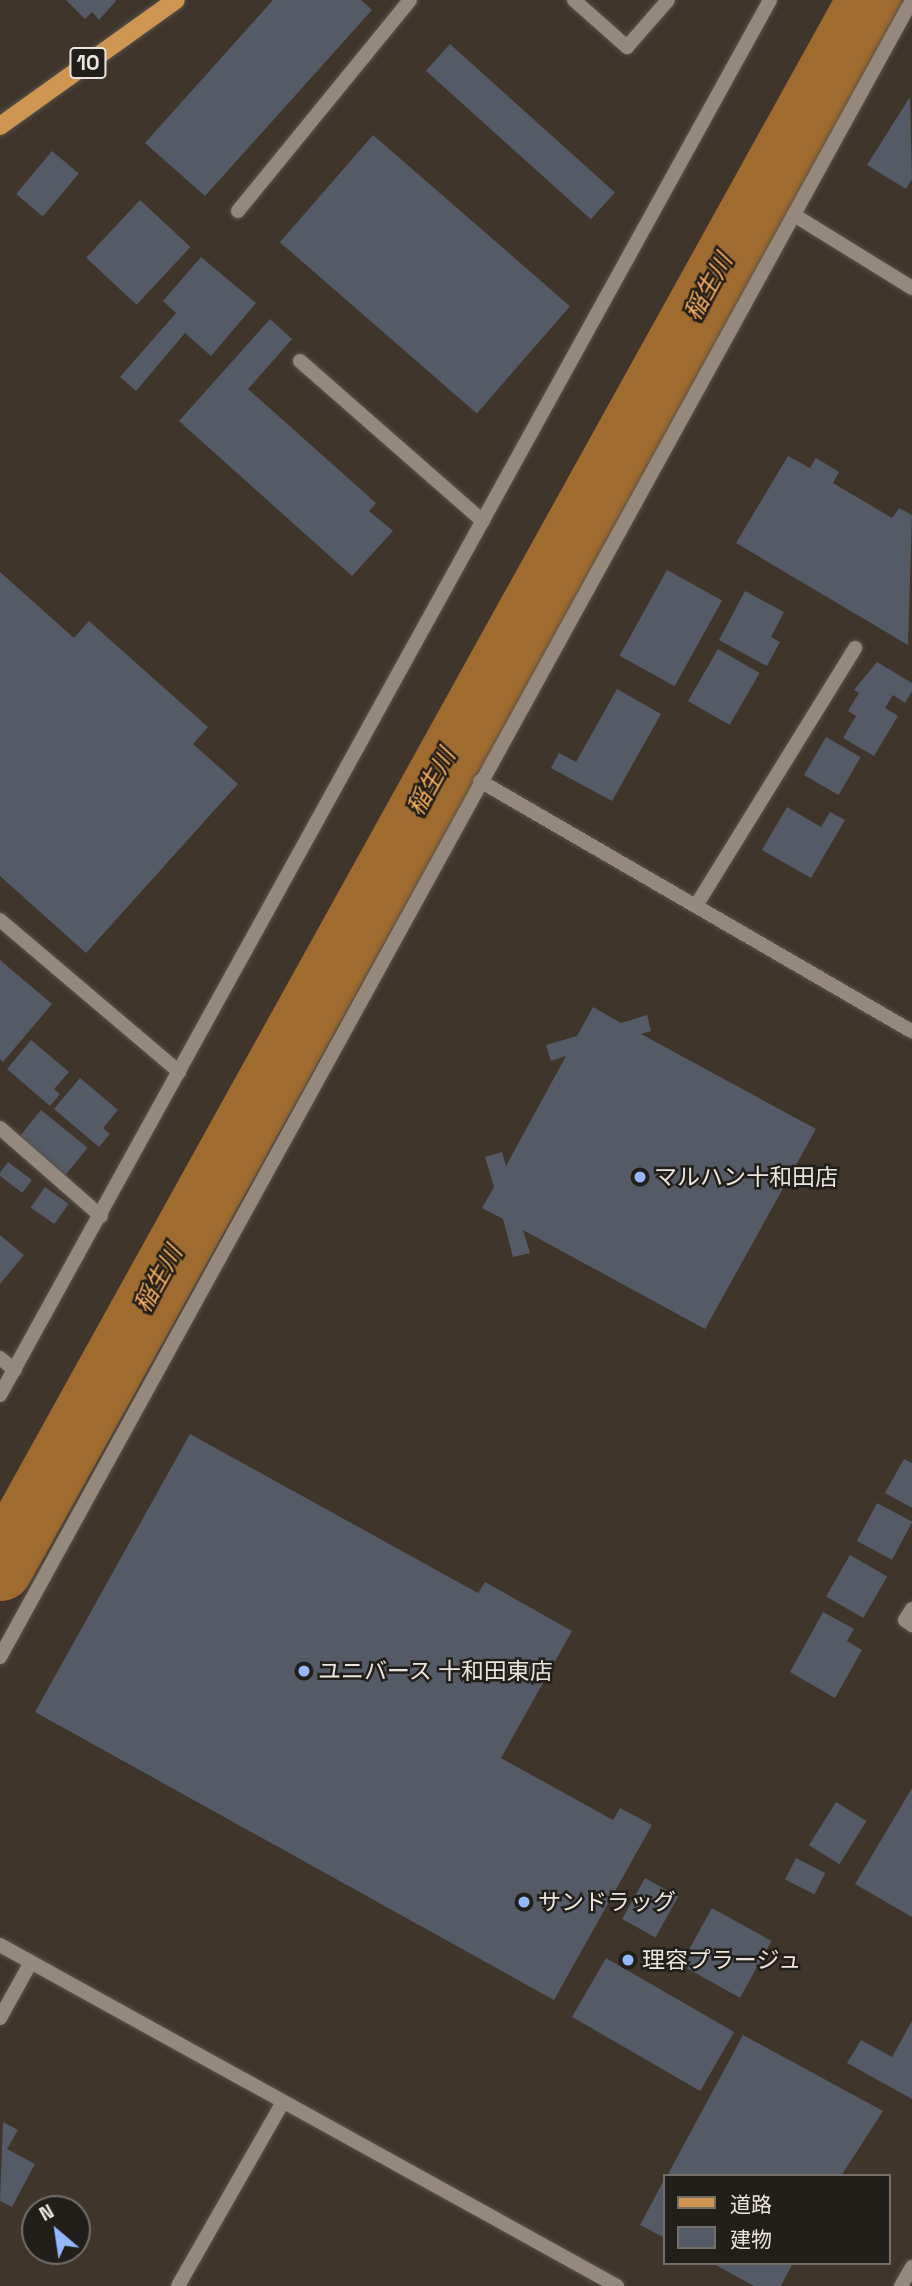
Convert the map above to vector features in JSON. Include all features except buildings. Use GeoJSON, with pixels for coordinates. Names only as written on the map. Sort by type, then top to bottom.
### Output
{"type":"FeatureCollection","features":[{"type":"Feature","properties":{"kind":"main road","name":"10"},"geometry":{"type":"LineString","coordinates":[[0,126],[176,0]]}},
{"type":"Feature","properties":{"kind":"street"},"geometry":{"type":"LineString","coordinates":[[238,211],[410,0]]}},
{"type":"Feature","properties":{"kind":"street"},"geometry":{"type":"LineString","coordinates":[[574,0],[627,47],[668,0]]}},
{"type":"Feature","properties":{"kind":"street"},"geometry":{"type":"LineString","coordinates":[[0,1395],[770,0]]}},
{"type":"Feature","properties":{"kind":"street"},"geometry":{"type":"LineString","coordinates":[[0,1657],[480,781],[912,1]]}},
{"type":"Feature","properties":{"kind":"street"},"geometry":{"type":"LineString","coordinates":[[794,215],[912,288]]}},
{"type":"Feature","properties":{"kind":"street"},"geometry":{"type":"LineString","coordinates":[[299,360],[483,521]]}},
{"type":"Feature","properties":{"kind":"street"},"geometry":{"type":"LineString","coordinates":[[697,904],[855,648]]}},
{"type":"Feature","properties":{"kind":"street"},"geometry":{"type":"LineString","coordinates":[[480,781],[697,904],[912,1031]]}},
{"type":"Feature","properties":{"kind":"street"},"geometry":{"type":"LineString","coordinates":[[0,919],[179,1072]]}},
{"type":"Feature","properties":{"kind":"street"},"geometry":{"type":"LineString","coordinates":[[0,1128],[101,1216]]}},
{"type":"Feature","properties":{"kind":"street"},"geometry":{"type":"LineString","coordinates":[[0,1358],[15,1370]]}},
{"type":"Feature","properties":{"kind":"street"},"geometry":{"type":"LineString","coordinates":[[912,1609],[905,1620],[912,1625]]}},
{"type":"Feature","properties":{"kind":"street"},"geometry":{"type":"LineString","coordinates":[[0,1945],[617,2286]]}},
{"type":"Feature","properties":{"kind":"street"},"geometry":{"type":"LineString","coordinates":[[0,2018],[31,1962]]}},
{"type":"Feature","properties":{"kind":"street"},"geometry":{"type":"LineString","coordinates":[[178,2286],[284,2102]]}},
{"type":"Feature","properties":{"kind":"street"},"geometry":{"type":"LineString","coordinates":[[901,2286],[912,2267]]}},
{"type":"Feature","properties":{"kind":"waterway","name":"稲生川"},"geometry":{"type":"LineString","coordinates":[[0,1568],[869,0]]}},
{"type":"Feature","properties":{"kind":"place","name":"マルハン十和田店"},"geometry":{"type":"Point","coordinates":[640,1177]}},
{"type":"Feature","properties":{"kind":"place","name":"ユニバース 十和田東店"},"geometry":{"type":"Point","coordinates":[304,1671]}},
{"type":"Feature","properties":{"kind":"place","name":"サンドラッグ"},"geometry":{"type":"Point","coordinates":[524,1902]}},
{"type":"Feature","properties":{"kind":"place","name":"理容プラージュ"},"geometry":{"type":"Point","coordinates":[628,1960]}}]}
